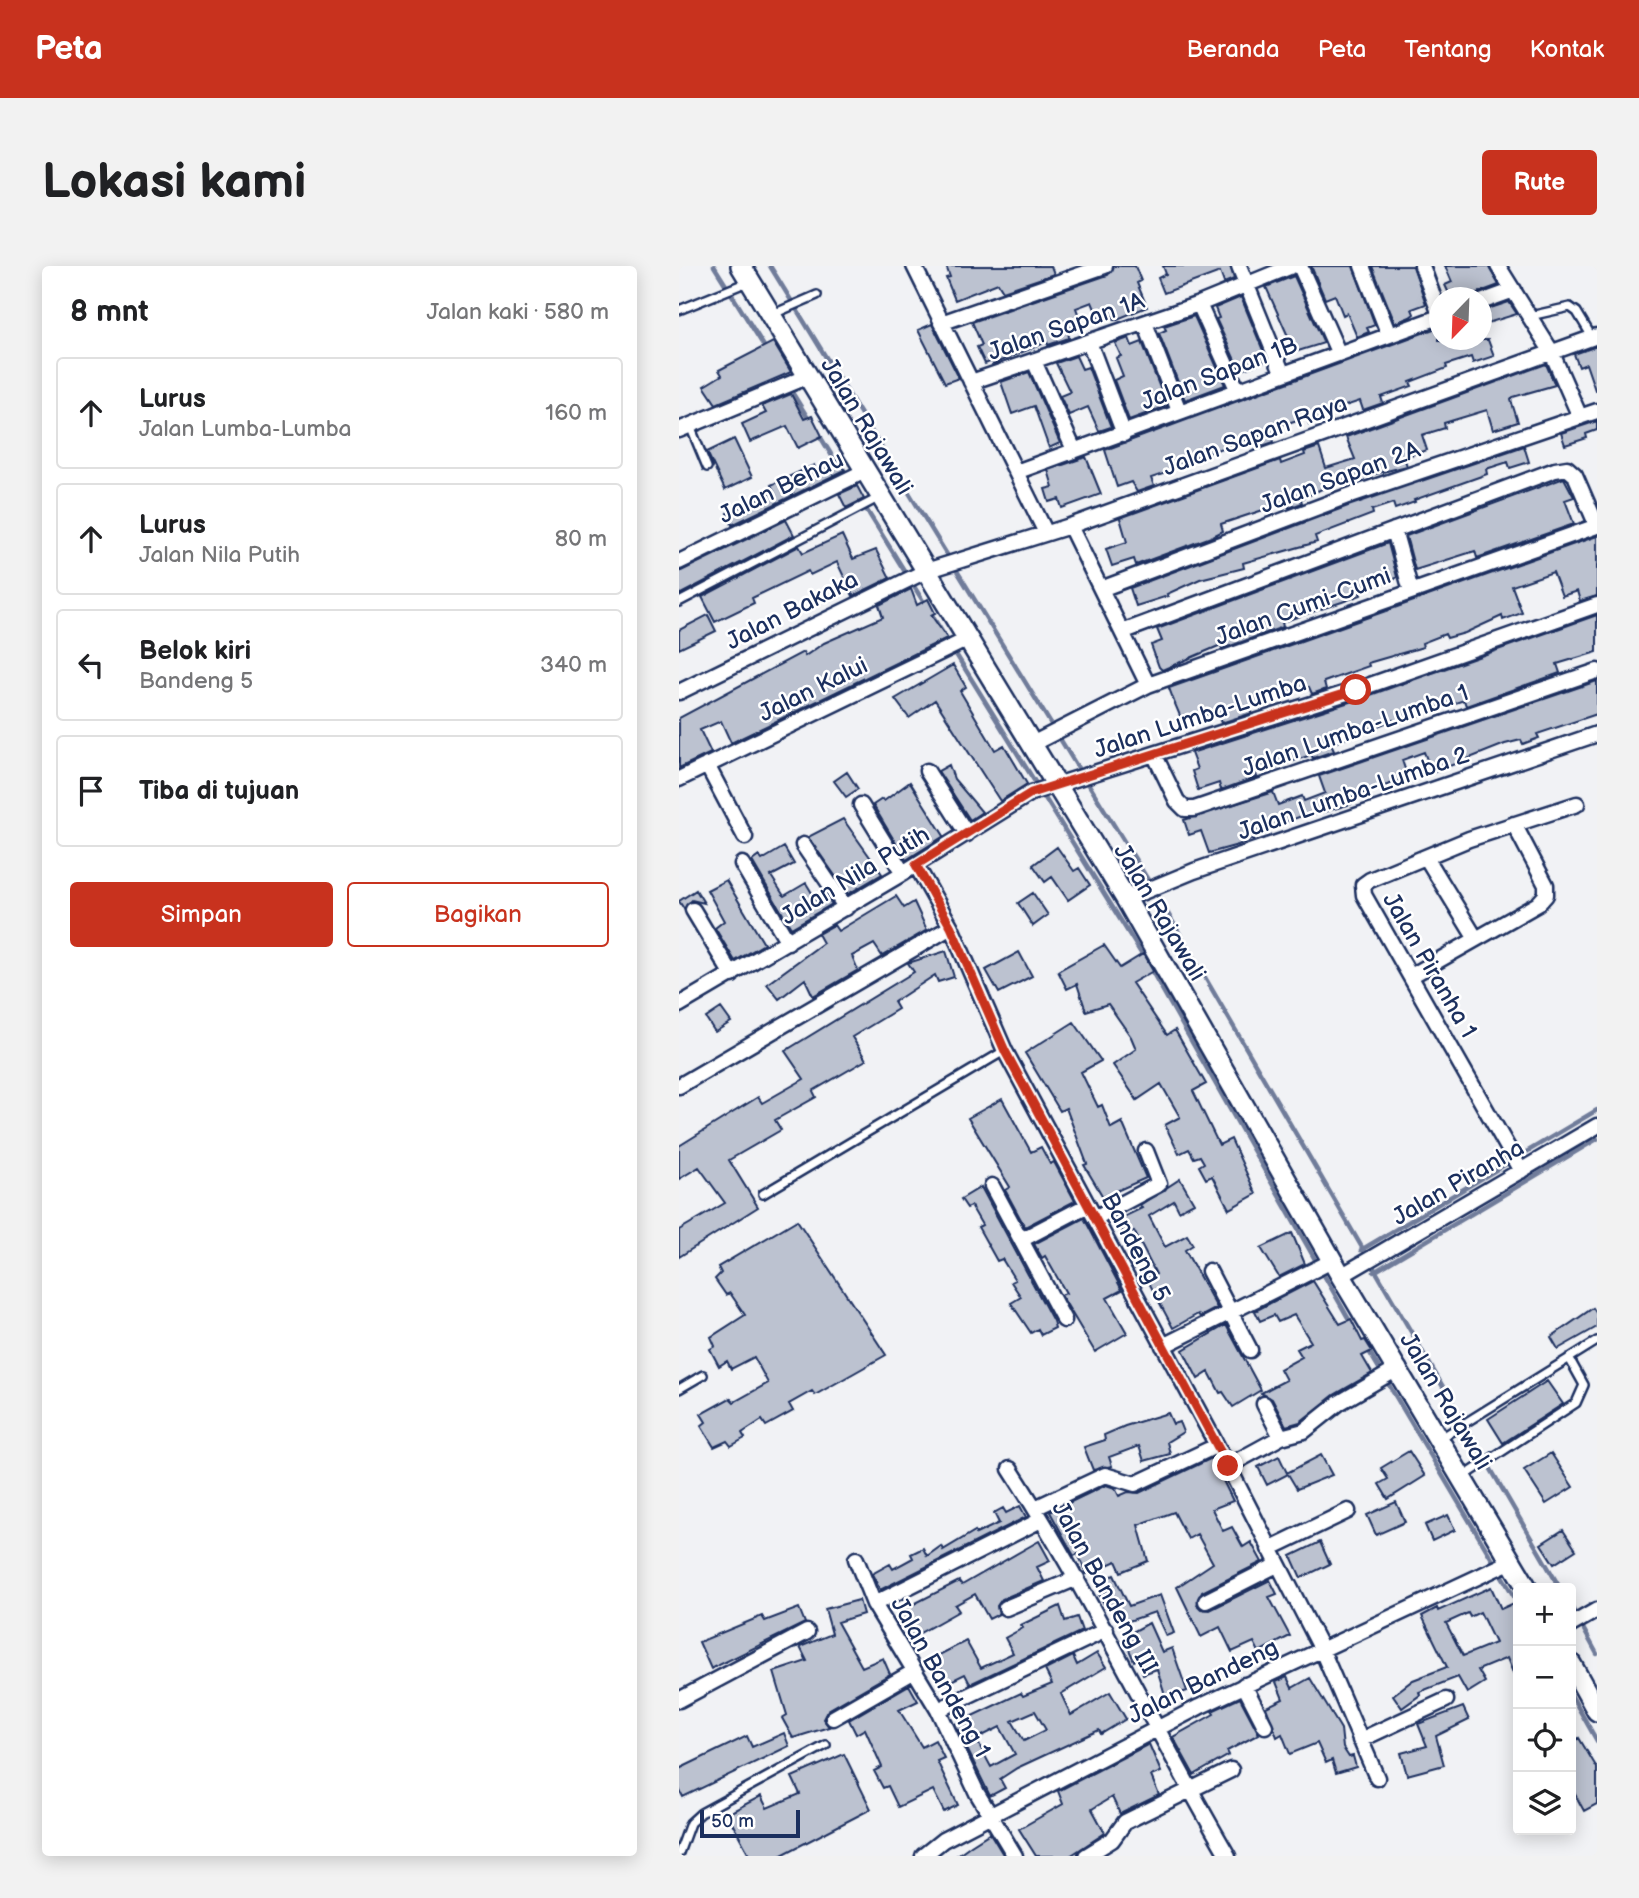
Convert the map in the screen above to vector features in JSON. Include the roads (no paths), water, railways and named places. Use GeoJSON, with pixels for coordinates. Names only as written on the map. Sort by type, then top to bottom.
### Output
{"type":"FeatureCollection","features":[{"type":"Feature","properties":{"kind":"main road","name":"Jalan Rajawali"},"geometry":{"type":"LineString","coordinates":[[745,273],[1126,899],[1337,1268],[1399,1368],[1524,1583]]}},
{"type":"Feature","properties":{"kind":"main road"},"geometry":{"type":"LineString","coordinates":[[1576,1673],[1597,1710]]}},
{"type":"Feature","properties":{"kind":"street"},"geometry":{"type":"LineString","coordinates":[[914,266],[1046,533]]}},
{"type":"Feature","properties":{"kind":"street"},"geometry":{"type":"LineString","coordinates":[[941,323],[1105,266]]}},
{"type":"Feature","properties":{"kind":"street"},"geometry":{"type":"LineString","coordinates":[[1239,266],[1282,372]]}},
{"type":"Feature","properties":{"kind":"street","name":"Jalan Sapan 1A"},"geometry":{"type":"LineString","coordinates":[[971,382],[1199,304],[1292,266]]}},
{"type":"Feature","properties":{"kind":"street"},"geometry":{"type":"LineString","coordinates":[[1300,266],[1338,352]]}},
{"type":"Feature","properties":{"kind":"street"},"geometry":{"type":"LineString","coordinates":[[1361,266],[1389,335]]}},
{"type":"Feature","properties":{"kind":"street"},"geometry":{"type":"LineString","coordinates":[[1422,266],[1430,287]]}},
{"type":"Feature","properties":{"kind":"street"},"geometry":{"type":"LineString","coordinates":[[1498,266],[1551,351],[1580,417]]}},
{"type":"Feature","properties":{"kind":"street"},"geometry":{"type":"LineString","coordinates":[[1492,298],[1514,290]]}},
{"type":"Feature","properties":{"kind":"street"},"geometry":{"type":"LineString","coordinates":[[1199,304],[1237,389]]}},
{"type":"Feature","properties":{"kind":"street","name":"Jalan Sapan 1B"},"geometry":{"type":"LineString","coordinates":[[1016,472],[1429,319]]}},
{"type":"Feature","properties":{"kind":"street"},"geometry":{"type":"LineString","coordinates":[[1145,323],[1179,411]]}},
{"type":"Feature","properties":{"kind":"street","name":"Jalan Sapan Raya"},"geometry":{"type":"LineString","coordinates":[[926,571],[1070,526],[1595,336]]}},
{"type":"Feature","properties":{"kind":"street"},"geometry":{"type":"LineString","coordinates":[[1089,342],[1124,433]]}},
{"type":"Feature","properties":{"kind":"street"},"geometry":{"type":"LineString","coordinates":[[1034,361],[1074,450]]}},
{"type":"Feature","properties":{"kind":"street"},"geometry":{"type":"LineString","coordinates":[[684,427],[809,376]]}},
{"type":"Feature","properties":{"kind":"street","name":"Jalan Sapan 2A"},"geometry":{"type":"LineString","coordinates":[[1101,589],[1345,497],[1597,411]]}},
{"type":"Feature","properties":{"kind":"street"},"geometry":{"type":"LineString","coordinates":[[1122,632],[1567,468],[1575,475],[1597,526]]}},
{"type":"Feature","properties":{"kind":"street","name":"Jalan Behau"},"geometry":{"type":"LineString","coordinates":[[679,562],[865,471]]}},
{"type":"Feature","properties":{"kind":"street"},"geometry":{"type":"LineString","coordinates":[[1070,526],[1148,685]]}},
{"type":"Feature","properties":{"kind":"street","name":"Jalan Cumi-Cumi"},"geometry":{"type":"LineString","coordinates":[[1030,745],[1148,685],[1597,526]]}},
{"type":"Feature","properties":{"kind":"street"},"geometry":{"type":"LineString","coordinates":[[1394,530],[1411,591]]}},
{"type":"Feature","properties":{"kind":"street","name":"Jalan Bakaka"},"geometry":{"type":"LineString","coordinates":[[679,692],[926,571]]}},
{"type":"Feature","properties":{"kind":"street","name":"Jalan Lumba-Lumba"},"geometry":{"type":"LineString","coordinates":[[1054,784],[1155,756],[1597,605]]}},
{"type":"Feature","properties":{"kind":"street","name":"Jalan Kalui"},"geometry":{"type":"LineString","coordinates":[[679,779],[967,640]]}},
{"type":"Feature","properties":{"kind":"street","name":"Jalan Lumba-Lumba 1"},"geometry":{"type":"LineString","coordinates":[[1155,756],[1177,801],[1185,809],[1194,809],[1597,671]]}},
{"type":"Feature","properties":{"kind":"street","name":"Jalan Lumba-Lumba 2"},"geometry":{"type":"LineString","coordinates":[[1126,899],[1193,872],[1597,734]]}},
{"type":"Feature","properties":{"kind":"street"},"geometry":{"type":"LineString","coordinates":[[707,765],[745,837]]}},
{"type":"Feature","properties":{"kind":"street"},"geometry":{"type":"LineString","coordinates":[[927,771],[967,834]]}},
{"type":"Feature","properties":{"kind":"street","name":"Jalan Nila Putih"},"geometry":{"type":"LineString","coordinates":[[679,1005],[846,908],[1031,793],[1054,784]]}},
{"type":"Feature","properties":{"kind":"street","name":"Jalan Piranha 1"},"geometry":{"type":"LineString","coordinates":[[1521,1171],[1364,895],[1363,885],[1426,857],[1577,804]]}},
{"type":"Feature","properties":{"kind":"street"},"geometry":{"type":"LineString","coordinates":[[861,805],[903,873]]}},
{"type":"Feature","properties":{"kind":"street"},"geometry":{"type":"LineString","coordinates":[[1411,976],[1538,904],[1546,895],[1546,885],[1514,824]]}},
{"type":"Feature","properties":{"kind":"street"},"geometry":{"type":"LineString","coordinates":[[803,845],[846,908]]}},
{"type":"Feature","properties":{"kind":"street"},"geometry":{"type":"LineString","coordinates":[[1426,857],[1476,939]]}},
{"type":"Feature","properties":{"kind":"street"},"geometry":{"type":"LineString","coordinates":[[741,864],[787,942]]}},
{"type":"Feature","properties":{"kind":"street","name":"Bandeng 5"},"geometry":{"type":"LineString","coordinates":[[916,865],[951,927],[1005,1051],[1228,1466],[1321,1648],[1377,1779]]}},
{"type":"Feature","properties":{"kind":"street"},"geometry":{"type":"LineString","coordinates":[[693,910],[731,975]]}},
{"type":"Feature","properties":{"kind":"street"},"geometry":{"type":"LineString","coordinates":[[679,1086],[951,927]]}},
{"type":"Feature","properties":{"kind":"street","name":"Jalan Piranha"},"geometry":{"type":"LineString","coordinates":[[1163,1346],[1337,1268],[1521,1171],[1597,1126]]}},
{"type":"Feature","properties":{"kind":"street"},"geometry":{"type":"LineString","coordinates":[[1021,1240],[1156,1188],[1159,1180],[1146,1151]]}},
{"type":"Feature","properties":{"kind":"street"},"geometry":{"type":"LineString","coordinates":[[992,1186],[1064,1320]]}},
{"type":"Feature","properties":{"kind":"street"},"geometry":{"type":"LineString","coordinates":[[1209,1271],[1250,1350]]}},
{"type":"Feature","properties":{"kind":"street"},"geometry":{"type":"LineString","coordinates":[[1228,1466],[1281,1437],[1304,1431],[1339,1403],[1399,1368]]}},
{"type":"Feature","properties":{"kind":"street"},"geometry":{"type":"LineString","coordinates":[[1264,1404],[1281,1437]]}},
{"type":"Feature","properties":{"kind":"street"},"geometry":{"type":"LineString","coordinates":[[874,1604],[1105,1475],[1135,1484],[1216,1446]]}},
{"type":"Feature","properties":{"kind":"street","name":"Jalan Bandeng III"},"geometry":{"type":"LineString","coordinates":[[1010,1469],[1077,1578],[1156,1729],[1228,1856]]}},
{"type":"Feature","properties":{"kind":"street"},"geometry":{"type":"LineString","coordinates":[[1269,1549],[1348,1511]]}},
{"type":"Feature","properties":{"kind":"street","name":"Jalan Bandeng 1"},"geometry":{"type":"LineString","coordinates":[[856,1559],[874,1604],[938,1710],[990,1815],[1015,1856]]}},
{"type":"Feature","properties":{"kind":"street","name":"Jalan Bandeng"},"geometry":{"type":"LineString","coordinates":[[923,1856],[943,1839],[1156,1729],[1321,1648],[1511,1561]]}},
{"type":"Feature","properties":{"kind":"street"},"geometry":{"type":"LineString","coordinates":[[1206,1601],[1277,1565]]}},
{"type":"Feature","properties":{"kind":"street"},"geometry":{"type":"LineString","coordinates":[[1006,1608],[1077,1578]]}},
{"type":"Feature","properties":{"kind":"street"},"geometry":{"type":"LineString","coordinates":[[1576,1622],[1597,1610]]}},
{"type":"Feature","properties":{"kind":"street"},"geometry":{"type":"LineString","coordinates":[[938,1710],[1106,1630]]}},
{"type":"Feature","properties":{"kind":"street"},"geometry":{"type":"LineString","coordinates":[[679,1700],[807,1632]]}},
{"type":"Feature","properties":{"kind":"street"},"geometry":{"type":"LineString","coordinates":[[833,1718],[913,1672]]}},
{"type":"Feature","properties":{"kind":"street"},"geometry":{"type":"LineString","coordinates":[[1244,1685],[1265,1726]]}},
{"type":"Feature","properties":{"kind":"street"},"geometry":{"type":"LineString","coordinates":[[1360,1740],[1446,1700]]}},
{"type":"Feature","properties":{"kind":"street"},"geometry":{"type":"LineString","coordinates":[[1086,1856],[1112,1840],[1125,1822],[1231,1770]]}},
{"type":"Feature","properties":{"kind":"lane"},"geometry":{"type":"LineString","coordinates":[[679,310],[745,273]]}},
{"type":"Feature","properties":{"kind":"lane"},"geometry":{"type":"LineString","coordinates":[[771,316],[817,295]]}},
{"type":"Feature","properties":{"kind":"lane"},"geometry":{"type":"LineString","coordinates":[[1530,316],[1570,307],[1595,336]]}},
{"type":"Feature","properties":{"kind":"lane"},"geometry":{"type":"LineString","coordinates":[[684,427],[707,467]]}},
{"type":"Feature","properties":{"kind":"lane"},"geometry":{"type":"LineString","coordinates":[[679,602],[881,496]]}},
{"type":"Feature","properties":{"kind":"lane"},"geometry":{"type":"LineString","coordinates":[[764,1194],[1005,1051]]}},
{"type":"Feature","properties":{"kind":"lane"},"geometry":{"type":"LineString","coordinates":[[1440,1438],[1597,1340]]}},
{"type":"Feature","properties":{"kind":"lane"},"geometry":{"type":"LineString","coordinates":[[1463,1477],[1576,1404],[1584,1385],[1569,1358]]}},
{"type":"Feature","properties":{"kind":"lane"},"geometry":{"type":"LineString","coordinates":[[679,1390],[703,1375]]}},
{"type":"Feature","properties":{"kind":"lane"},"geometry":{"type":"LineString","coordinates":[[679,1853],[690,1823],[701,1813],[826,1745]]}},
{"type":"Feature","properties":{"kind":"waterway"},"geometry":{"type":"LineString","coordinates":[[714,266],[767,351]]}},
{"type":"Feature","properties":{"kind":"waterway"},"geometry":{"type":"LineString","coordinates":[[770,266],[1081,773]]}},
{"type":"Feature","properties":{"kind":"waterway"},"geometry":{"type":"LineString","coordinates":[[790,389],[811,423]]}},
{"type":"Feature","properties":{"kind":"waterway"},"geometry":{"type":"LineString","coordinates":[[818,433],[837,464]]}},
{"type":"Feature","properties":{"kind":"waterway"},"geometry":{"type":"LineString","coordinates":[[863,504],[1144,958]]}},
{"type":"Feature","properties":{"kind":"waterway"},"geometry":{"type":"LineString","coordinates":[[1086,780],[1153,888],[1557,1583]]}},
{"type":"Feature","properties":{"kind":"waterway"},"geometry":{"type":"LineString","coordinates":[[1150,968],[1351,1323]]}},
{"type":"Feature","properties":{"kind":"waterway"},"geometry":{"type":"LineString","coordinates":[[1361,1250],[1597,1110]]}},
{"type":"Feature","properties":{"kind":"waterway"},"geometry":{"type":"LineString","coordinates":[[1374,1272],[1597,1139]]}},
{"type":"Feature","properties":{"kind":"waterway"},"geometry":{"type":"LineString","coordinates":[[1367,1348],[1513,1595]]}},
{"type":"Feature","properties":{"kind":"waterway"},"geometry":{"type":"LineString","coordinates":[[1576,1615],[1597,1654]]}},
{"type":"Feature","properties":{"kind":"waterway"},"geometry":{"type":"LineString","coordinates":[[1576,1704],[1597,1741]]}}]}
